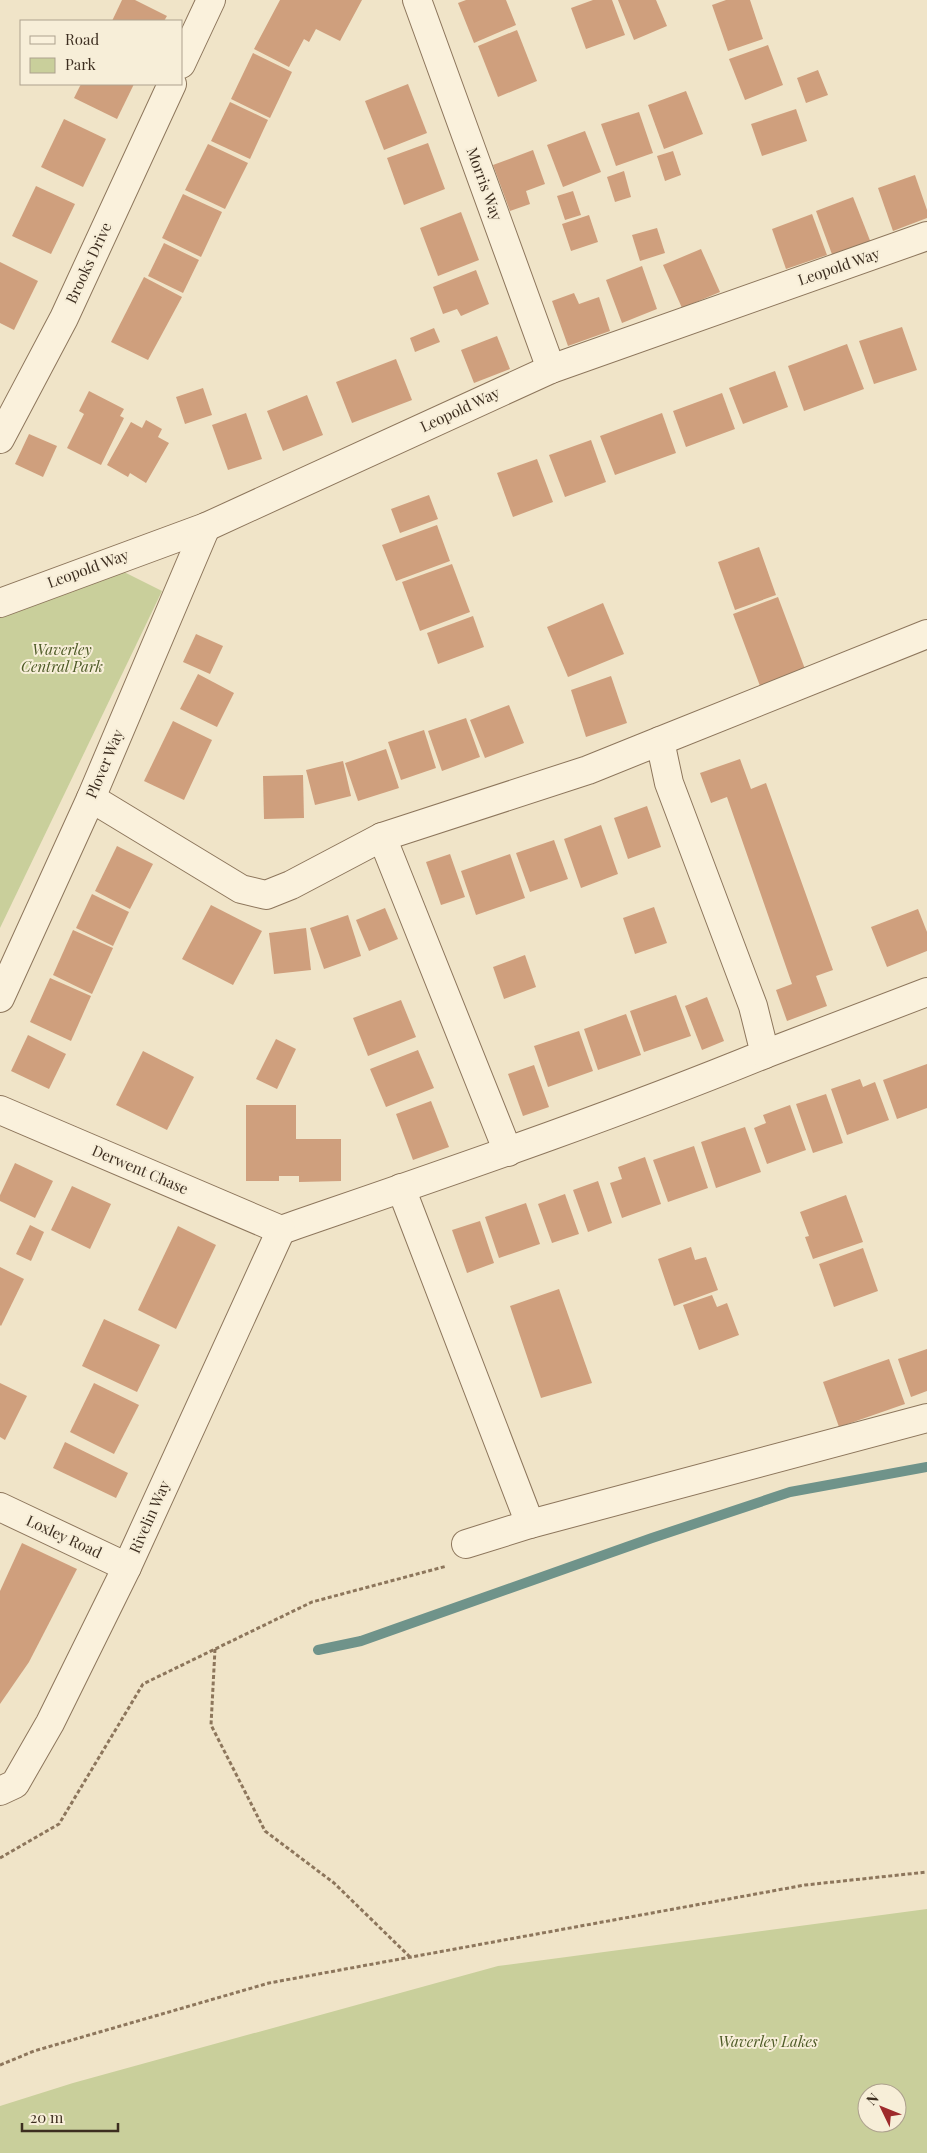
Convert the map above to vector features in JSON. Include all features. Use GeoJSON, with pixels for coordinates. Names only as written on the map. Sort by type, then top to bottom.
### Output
{"type":"FeatureCollection","features":[{"type":"Feature","properties":{"kind":"street"},"geometry":{"type":"LineString","coordinates":[[182,62],[211,0]]}},
{"type":"Feature","properties":{"kind":"street","name":"Morris Way"},"geometry":{"type":"LineString","coordinates":[[417,0],[551,368]]}},
{"type":"Feature","properties":{"kind":"street","name":"Brooks Drive"},"geometry":{"type":"LineString","coordinates":[[0,439],[64,318],[172,85]]}},
{"type":"Feature","properties":{"kind":"street","name":"Leopold Way"},"geometry":{"type":"LineString","coordinates":[[2,594],[206,527],[551,368],[927,236]]}},
{"type":"Feature","properties":{"kind":"street","name":"Plover Way"},"geometry":{"type":"LineString","coordinates":[[0,998],[91,798],[206,527]]}},
{"type":"Feature","properties":{"kind":"street"},"geometry":{"type":"LineString","coordinates":[[91,798],[241,889],[266,895],[291,885],[382,837],[588,770],[927,634]]}},
{"type":"Feature","properties":{"kind":"street"},"geometry":{"type":"LineString","coordinates":[[660,741],[669,782],[753,1006],[765,1054]]}},
{"type":"Feature","properties":{"kind":"street"},"geometry":{"type":"LineString","coordinates":[[382,837],[508,1152]]}},
{"type":"Feature","properties":{"kind":"street"},"geometry":{"type":"LineString","coordinates":[[281,1230],[508,1152],[668,1093],[927,992]]}},
{"type":"Feature","properties":{"kind":"street","name":"Derwent Chase"},"geometry":{"type":"LineString","coordinates":[[2,1116],[281,1230]]}},
{"type":"Feature","properties":{"kind":"street"},"geometry":{"type":"LineString","coordinates":[[402,1188],[530,1524]]}},
{"type":"Feature","properties":{"kind":"street","name":"Rivelin Way"},"geometry":{"type":"LineString","coordinates":[[0,1791],[15,1784],[50,1723],[127,1567],[281,1230]]}},
{"type":"Feature","properties":{"kind":"street"},"geometry":{"type":"LineString","coordinates":[[460,1554],[530,1524],[927,1418]]}},
{"type":"Feature","properties":{"kind":"street","name":"Loxley Road"},"geometry":{"type":"LineString","coordinates":[[0,1507],[127,1567]]}},
{"type":"Feature","properties":{"kind":"path"},"geometry":{"type":"LineString","coordinates":[[0,1858],[59,1824],[143,1684],[312,1602],[460,1554]]}},
{"type":"Feature","properties":{"kind":"path"},"geometry":{"type":"LineString","coordinates":[[215,1648],[211,1725],[265,1831],[334,1883],[410,1957]]}},
{"type":"Feature","properties":{"kind":"path"},"geometry":{"type":"LineString","coordinates":[[0,2065],[34,2051],[269,1983],[806,1885],[927,1872]]}},
{"type":"Feature","properties":{"kind":"green space","name":"Waverley Central Park"},"geometry":{"type":"Polygon","coordinates":[[[118,569],[162,591],[0,928],[0,618],[118,569]]]}},
{"type":"Feature","properties":{"kind":"green space","name":"Waverley Lakes"},"geometry":{"type":"Polygon","coordinates":[[[927,1909],[927,2153],[0,2153],[0,2106],[73,2083],[498,1966],[927,1909]]]}},
{"type":"Feature","properties":{"kind":"building"},"geometry":{"type":"Polygon","coordinates":[[[122,0],[135,0],[167,16],[165,20],[112,20],[122,0]]]}},
{"type":"Feature","properties":{"kind":"building"},"geometry":{"type":"Polygon","coordinates":[[[280,0],[362,0],[340,41],[316,29],[309,42],[304,39],[289,67],[254,49],[280,0]]]}},
{"type":"Feature","properties":{"kind":"building"},"geometry":{"type":"Polygon","coordinates":[[[466,0],[506,0],[516,25],[474,43],[458,3],[466,0]]]}},
{"type":"Feature","properties":{"kind":"building"},"geometry":{"type":"Polygon","coordinates":[[[593,0],[612,0],[625,35],[586,49],[571,8],[593,0]]]}},
{"type":"Feature","properties":{"kind":"building"},"geometry":{"type":"Polygon","coordinates":[[[618,0],[656,0],[667,26],[634,40],[618,0]]]}},
{"type":"Feature","properties":{"kind":"building"},"geometry":{"type":"Polygon","coordinates":[[[726,0],[750,0],[763,39],[728,51],[712,5],[726,0]]]}},
{"type":"Feature","properties":{"kind":"building"},"geometry":{"type":"Polygon","coordinates":[[[517,30],[537,81],[498,97],[478,46],[517,30]]]}},
{"type":"Feature","properties":{"kind":"building"},"geometry":{"type":"Polygon","coordinates":[[[768,45],[783,85],[745,100],[729,59],[768,45]]]}},
{"type":"Feature","properties":{"kind":"building"},"geometry":{"type":"Polygon","coordinates":[[[253,53],[292,72],[270,118],[231,99],[253,53]]]}},
{"type":"Feature","properties":{"kind":"building"},"geometry":{"type":"Polygon","coordinates":[[[818,70],[828,95],[806,103],[797,78],[818,70]]]}},
{"type":"Feature","properties":{"kind":"building"},"geometry":{"type":"Polygon","coordinates":[[[408,84],[427,133],[384,150],[365,101],[408,84]]]}},
{"type":"Feature","properties":{"kind":"building"},"geometry":{"type":"Polygon","coordinates":[[[80,85],[134,85],[117,119],[74,98],[80,85]]]}},
{"type":"Feature","properties":{"kind":"building"},"geometry":{"type":"Polygon","coordinates":[[[686,91],[703,134],[664,149],[648,105],[686,91]]]}},
{"type":"Feature","properties":{"kind":"building"},"geometry":{"type":"Polygon","coordinates":[[[230,102],[268,120],[250,159],[211,141],[230,102]]]}},
{"type":"Feature","properties":{"kind":"building"},"geometry":{"type":"Polygon","coordinates":[[[796,109],[807,141],[762,156],[751,124],[796,109]]]}},
{"type":"Feature","properties":{"kind":"building"},"geometry":{"type":"Polygon","coordinates":[[[639,112],[653,153],[616,166],[601,124],[639,112]]]}},
{"type":"Feature","properties":{"kind":"building"},"geometry":{"type":"Polygon","coordinates":[[[64,119],[106,139],[83,187],[41,167],[64,119]]]}},
{"type":"Feature","properties":{"kind":"building"},"geometry":{"type":"Polygon","coordinates":[[[585,131],[601,172],[563,187],[547,145],[585,131]]]}},
{"type":"Feature","properties":{"kind":"building"},"geometry":{"type":"Polygon","coordinates":[[[428,143],[445,189],[404,205],[387,158],[428,143]]]}},
{"type":"Feature","properties":{"kind":"building"},"geometry":{"type":"Polygon","coordinates":[[[208,144],[248,163],[225,209],[185,190],[208,144]]]}},
{"type":"Feature","properties":{"kind":"building"},"geometry":{"type":"Polygon","coordinates":[[[533,150],[545,184],[526,191],[530,204],[510,211],[493,165],[533,150]]]}},
{"type":"Feature","properties":{"kind":"building"},"geometry":{"type":"Polygon","coordinates":[[[673,151],[681,175],[665,181],[657,156],[673,151]]]}},
{"type":"Feature","properties":{"kind":"building"},"geometry":{"type":"Polygon","coordinates":[[[624,171],[631,197],[615,202],[607,177],[624,171]]]}},
{"type":"Feature","properties":{"kind":"building"},"geometry":{"type":"Polygon","coordinates":[[[915,175],[927,210],[927,218],[893,231],[878,188],[915,175]]]}},
{"type":"Feature","properties":{"kind":"building"},"geometry":{"type":"Polygon","coordinates":[[[36,186],[75,204],[51,254],[12,236],[36,186]]]}},
{"type":"Feature","properties":{"kind":"building"},"geometry":{"type":"Polygon","coordinates":[[[573,191],[581,215],[565,220],[557,196],[573,191]]]}},
{"type":"Feature","properties":{"kind":"building"},"geometry":{"type":"Polygon","coordinates":[[[183,194],[222,212],[201,257],[162,238],[183,194]]]}},
{"type":"Feature","properties":{"kind":"building"},"geometry":{"type":"Polygon","coordinates":[[[853,197],[871,243],[833,257],[816,211],[853,197]]]}},
{"type":"Feature","properties":{"kind":"building"},"geometry":{"type":"Polygon","coordinates":[[[461,212],[479,260],[438,276],[420,228],[461,212]]]}},
{"type":"Feature","properties":{"kind":"building"},"geometry":{"type":"Polygon","coordinates":[[[812,214],[827,255],[786,269],[772,229],[812,214]]]}},
{"type":"Feature","properties":{"kind":"building"},"geometry":{"type":"Polygon","coordinates":[[[589,215],[598,242],[571,251],[562,224],[589,215]]]}},
{"type":"Feature","properties":{"kind":"building"},"geometry":{"type":"Polygon","coordinates":[[[657,228],[665,253],[640,261],[632,235],[657,228]]]}},
{"type":"Feature","properties":{"kind":"building"},"geometry":{"type":"Polygon","coordinates":[[[164,243],[199,260],[183,293],[148,276],[164,243]]]}},
{"type":"Feature","properties":{"kind":"building"},"geometry":{"type":"Polygon","coordinates":[[[701,249],[720,292],[682,308],[663,265],[701,249]]]}},
{"type":"Feature","properties":{"kind":"building"},"geometry":{"type":"Polygon","coordinates":[[[0,262],[38,281],[14,330],[0,323],[0,262]]]}},
{"type":"Feature","properties":{"kind":"building"},"geometry":{"type":"Polygon","coordinates":[[[642,266],[657,309],[622,323],[606,280],[642,266]]]}},
{"type":"Feature","properties":{"kind":"building"},"geometry":{"type":"Polygon","coordinates":[[[476,270],[489,304],[461,316],[457,309],[443,314],[433,287],[476,270]]]}},
{"type":"Feature","properties":{"kind":"building"},"geometry":{"type":"Polygon","coordinates":[[[144,277],[182,297],[148,360],[111,342],[144,277]]]}},
{"type":"Feature","properties":{"kind":"building"},"geometry":{"type":"Polygon","coordinates":[[[574,293],[579,304],[599,297],[610,331],[568,346],[552,301],[574,293]]]}},
{"type":"Feature","properties":{"kind":"building"},"geometry":{"type":"Polygon","coordinates":[[[902,327],[917,370],[874,384],[859,341],[902,327]]]}},
{"type":"Feature","properties":{"kind":"building"},"geometry":{"type":"Polygon","coordinates":[[[434,328],[440,342],[415,352],[410,338],[434,328]]]}},
{"type":"Feature","properties":{"kind":"building"},"geometry":{"type":"Polygon","coordinates":[[[497,336],[510,369],[474,383],[461,350],[497,336]]]}},
{"type":"Feature","properties":{"kind":"building"},"geometry":{"type":"Polygon","coordinates":[[[847,344],[864,389],[804,411],[788,366],[847,344]]]}},
{"type":"Feature","properties":{"kind":"building"},"geometry":{"type":"Polygon","coordinates":[[[396,359],[412,400],[352,423],[336,382],[396,359]]]}},
{"type":"Feature","properties":{"kind":"building"},"geometry":{"type":"Polygon","coordinates":[[[775,371],[788,407],[743,424],[729,388],[775,371]]]}},
{"type":"Feature","properties":{"kind":"building"},"geometry":{"type":"Polygon","coordinates":[[[203,388],[212,415],[185,424],[176,397],[203,388]]]}},
{"type":"Feature","properties":{"kind":"building"},"geometry":{"type":"Polygon","coordinates":[[[89,391],[124,409],[120,416],[124,418],[101,465],[67,448],[84,414],[79,411],[89,391]]]}},
{"type":"Feature","properties":{"kind":"building"},"geometry":{"type":"Polygon","coordinates":[[[722,393],[735,429],[686,447],[673,411],[722,393]]]}},
{"type":"Feature","properties":{"kind":"building"},"geometry":{"type":"Polygon","coordinates":[[[307,395],[323,435],[283,451],[267,411],[307,395]]]}},
{"type":"Feature","properties":{"kind":"building"},"geometry":{"type":"Polygon","coordinates":[[[246,413],[262,459],[228,470],[212,425],[246,413]]]}},
{"type":"Feature","properties":{"kind":"building"},"geometry":{"type":"Polygon","coordinates":[[[662,413],[676,453],[615,475],[600,436],[662,413]]]}},
{"type":"Feature","properties":{"kind":"building"},"geometry":{"type":"Polygon","coordinates":[[[146,420],[162,429],[158,437],[169,443],[146,483],[130,473],[128,477],[107,465],[131,422],[142,428],[146,420]]]}},
{"type":"Feature","properties":{"kind":"building"},"geometry":{"type":"Polygon","coordinates":[[[29,434],[57,446],[43,477],[15,464],[29,434]]]}},
{"type":"Feature","properties":{"kind":"building"},"geometry":{"type":"Polygon","coordinates":[[[591,440],[606,482],[565,497],[549,455],[591,440]]]}},
{"type":"Feature","properties":{"kind":"building"},"geometry":{"type":"Polygon","coordinates":[[[537,459],[553,502],[513,517],[497,473],[537,459]]]}},
{"type":"Feature","properties":{"kind":"building"},"geometry":{"type":"Polygon","coordinates":[[[429,495],[438,519],[400,533],[391,509],[429,495]]]}},
{"type":"Feature","properties":{"kind":"building"},"geometry":{"type":"Polygon","coordinates":[[[437,525],[450,561],[396,581],[382,545],[437,525]]]}},
{"type":"Feature","properties":{"kind":"building"},"geometry":{"type":"Polygon","coordinates":[[[759,547],[776,595],[735,610],[718,562],[759,547]]]}},
{"type":"Feature","properties":{"kind":"building"},"geometry":{"type":"Polygon","coordinates":[[[452,564],[470,612],[420,631],[402,582],[452,564]]]}},
{"type":"Feature","properties":{"kind":"building"},"geometry":{"type":"Polygon","coordinates":[[[778,597],[805,669],[760,686],[733,614],[778,597]]]}},
{"type":"Feature","properties":{"kind":"building"},"geometry":{"type":"Polygon","coordinates":[[[603,603],[624,654],[568,677],[547,627],[603,603]]]}},
{"type":"Feature","properties":{"kind":"building"},"geometry":{"type":"Polygon","coordinates":[[[473,616],[484,647],[438,664],[427,633],[473,616]]]}},
{"type":"Feature","properties":{"kind":"building"},"geometry":{"type":"Polygon","coordinates":[[[196,634],[223,646],[210,674],[183,662],[196,634]]]}},
{"type":"Feature","properties":{"kind":"building"},"geometry":{"type":"Polygon","coordinates":[[[198,674],[234,693],[217,727],[180,709],[198,674]]]}},
{"type":"Feature","properties":{"kind":"building"},"geometry":{"type":"Polygon","coordinates":[[[611,676],[627,723],[586,737],[571,690],[611,676]]]}},
{"type":"Feature","properties":{"kind":"building"},"geometry":{"type":"Polygon","coordinates":[[[509,705],[524,743],[485,758],[470,720],[509,705]]]}},
{"type":"Feature","properties":{"kind":"building"},"geometry":{"type":"Polygon","coordinates":[[[466,718],[480,757],[442,771],[428,731],[466,718]]]}},
{"type":"Feature","properties":{"kind":"building"},"geometry":{"type":"Polygon","coordinates":[[[173,721],[212,740],[184,800],[144,781],[173,721]]]}},
{"type":"Feature","properties":{"kind":"building"},"geometry":{"type":"Polygon","coordinates":[[[424,730],[436,768],[401,780],[388,742],[424,730]]]}},
{"type":"Feature","properties":{"kind":"building"},"geometry":{"type":"Polygon","coordinates":[[[386,749],[399,788],[358,801],[345,763],[386,749]]]}},
{"type":"Feature","properties":{"kind":"building"},"geometry":{"type":"Polygon","coordinates":[[[740,759],[751,789],[766,783],[833,970],[816,976],[827,1006],[787,1021],[776,990],[792,984],[727,797],[711,803],[700,773],[740,759]]]}},
{"type":"Feature","properties":{"kind":"building"},"geometry":{"type":"Polygon","coordinates":[[[343,761],[351,796],[315,805],[306,770],[343,761]]]}},
{"type":"Feature","properties":{"kind":"building"},"geometry":{"type":"Polygon","coordinates":[[[303,775],[304,818],[264,819],[263,776],[303,775]]]}},
{"type":"Feature","properties":{"kind":"building"},"geometry":{"type":"Polygon","coordinates":[[[647,806],[661,847],[628,859],[614,818],[647,806]]]}},
{"type":"Feature","properties":{"kind":"building"},"geometry":{"type":"Polygon","coordinates":[[[601,825],[618,874],[581,888],[564,839],[601,825]]]}},
{"type":"Feature","properties":{"kind":"building"},"geometry":{"type":"Polygon","coordinates":[[[554,840],[568,879],[530,892],[516,853],[554,840]]]}},
{"type":"Feature","properties":{"kind":"building"},"geometry":{"type":"Polygon","coordinates":[[[117,846],[153,864],[130,909],[95,891],[117,846]]]}},
{"type":"Feature","properties":{"kind":"building"},"geometry":{"type":"Polygon","coordinates":[[[450,854],[465,897],[441,905],[426,862],[450,854]]]}},
{"type":"Feature","properties":{"kind":"building"},"geometry":{"type":"Polygon","coordinates":[[[510,854],[525,898],[476,915],[461,871],[510,854]]]}},
{"type":"Feature","properties":{"kind":"building"},"geometry":{"type":"Polygon","coordinates":[[[92,894],[129,912],[113,946],[76,928],[92,894]]]}},
{"type":"Feature","properties":{"kind":"building"},"geometry":{"type":"Polygon","coordinates":[[[211,905],[262,931],[233,985],[182,959],[211,905]]]}},
{"type":"Feature","properties":{"kind":"building"},"geometry":{"type":"Polygon","coordinates":[[[654,907],[667,943],[635,954],[623,918],[654,907]]]}},
{"type":"Feature","properties":{"kind":"building"},"geometry":{"type":"Polygon","coordinates":[[[385,908],[398,939],[369,951],[356,920],[385,908]]]}},
{"type":"Feature","properties":{"kind":"building"},"geometry":{"type":"Polygon","coordinates":[[[918,909],[927,932],[927,951],[887,967],[871,927],[918,909]]]}},
{"type":"Feature","properties":{"kind":"building"},"geometry":{"type":"Polygon","coordinates":[[[348,915],[361,956],[324,969],[310,928],[348,915]]]}},
{"type":"Feature","properties":{"kind":"building"},"geometry":{"type":"Polygon","coordinates":[[[306,928],[311,970],[274,974],[269,933],[306,928]]]}},
{"type":"Feature","properties":{"kind":"building"},"geometry":{"type":"Polygon","coordinates":[[[73,930],[113,948],[92,994],[53,975],[73,930]]]}},
{"type":"Feature","properties":{"kind":"building"},"geometry":{"type":"Polygon","coordinates":[[[525,955],[536,987],[504,999],[493,967],[525,955]]]}},
{"type":"Feature","properties":{"kind":"building"},"geometry":{"type":"Polygon","coordinates":[[[50,978],[91,996],[71,1041],[30,1022],[50,978]]]}},
{"type":"Feature","properties":{"kind":"building"},"geometry":{"type":"Polygon","coordinates":[[[676,995],[691,1036],[644,1052],[630,1011],[676,995]]]}},
{"type":"Feature","properties":{"kind":"building"},"geometry":{"type":"Polygon","coordinates":[[[707,997],[724,1041],[702,1050],[685,1006],[707,997]]]}},
{"type":"Feature","properties":{"kind":"building"},"geometry":{"type":"Polygon","coordinates":[[[401,1000],[416,1037],[368,1056],[353,1018],[401,1000]]]}},
{"type":"Feature","properties":{"kind":"building"},"geometry":{"type":"Polygon","coordinates":[[[626,1014],[641,1055],[598,1070],[584,1029],[626,1014]]]}},
{"type":"Feature","properties":{"kind":"building"},"geometry":{"type":"Polygon","coordinates":[[[579,1031],[593,1071],[548,1087],[534,1046],[579,1031]]]}},
{"type":"Feature","properties":{"kind":"building"},"geometry":{"type":"Polygon","coordinates":[[[28,1035],[66,1054],[49,1089],[11,1071],[28,1035]]]}},
{"type":"Feature","properties":{"kind":"building"},"geometry":{"type":"Polygon","coordinates":[[[276,1039],[296,1049],[277,1089],[256,1079],[276,1039]]]}},
{"type":"Feature","properties":{"kind":"building"},"geometry":{"type":"Polygon","coordinates":[[[418,1050],[434,1088],[386,1107],[370,1069],[418,1050]]]}},
{"type":"Feature","properties":{"kind":"building"},"geometry":{"type":"Polygon","coordinates":[[[143,1051],[194,1077],[167,1130],[116,1105],[143,1051]]]}},
{"type":"Feature","properties":{"kind":"building"},"geometry":{"type":"Polygon","coordinates":[[[927,1064],[927,1108],[897,1119],[883,1080],[927,1064]]]}},
{"type":"Feature","properties":{"kind":"building"},"geometry":{"type":"Polygon","coordinates":[[[534,1065],[549,1107],[523,1116],[508,1074],[534,1065]]]}},
{"type":"Feature","properties":{"kind":"building"},"geometry":{"type":"Polygon","coordinates":[[[860,1079],[863,1087],[875,1082],[889,1120],[847,1135],[831,1089],[860,1079]]]}},
{"type":"Feature","properties":{"kind":"building"},"geometry":{"type":"Polygon","coordinates":[[[826,1094],[843,1143],[813,1153],[796,1104],[826,1094]]]}},
{"type":"Feature","properties":{"kind":"building"},"geometry":{"type":"Polygon","coordinates":[[[431,1101],[449,1147],[413,1160],[396,1114],[431,1101]]]}},
{"type":"Feature","properties":{"kind":"building"},"geometry":{"type":"Polygon","coordinates":[[[246,1105],[296,1105],[296,1139],[341,1139],[341,1181],[299,1182],[299,1176],[279,1176],[279,1181],[246,1181],[246,1105]]]}},
{"type":"Feature","properties":{"kind":"building"},"geometry":{"type":"Polygon","coordinates":[[[790,1105],[806,1150],[767,1164],[754,1128],[766,1123],[763,1115],[790,1105]]]}},
{"type":"Feature","properties":{"kind":"building"},"geometry":{"type":"Polygon","coordinates":[[[745,1127],[761,1172],[716,1188],[701,1142],[745,1127]]]}},
{"type":"Feature","properties":{"kind":"building"},"geometry":{"type":"Polygon","coordinates":[[[694,1146],[708,1188],[668,1202],[653,1160],[694,1146]]]}},
{"type":"Feature","properties":{"kind":"building"},"geometry":{"type":"Polygon","coordinates":[[[645,1157],[661,1204],[622,1218],[610,1183],[622,1179],[618,1167],[645,1157]]]}},
{"type":"Feature","properties":{"kind":"building"},"geometry":{"type":"Polygon","coordinates":[[[15,1163],[53,1181],[35,1218],[0,1201],[0,1195],[15,1163]]]}},
{"type":"Feature","properties":{"kind":"building"},"geometry":{"type":"Polygon","coordinates":[[[598,1181],[612,1223],[588,1232],[573,1190],[598,1181]]]}},
{"type":"Feature","properties":{"kind":"building"},"geometry":{"type":"Polygon","coordinates":[[[72,1186],[111,1204],[90,1249],[51,1230],[72,1186]]]}},
{"type":"Feature","properties":{"kind":"building"},"geometry":{"type":"Polygon","coordinates":[[[565,1194],[579,1234],[552,1243],[538,1204],[565,1194]]]}},
{"type":"Feature","properties":{"kind":"building"},"geometry":{"type":"Polygon","coordinates":[[[846,1195],[863,1242],[813,1259],[805,1237],[809,1236],[800,1212],[846,1195]]]}},
{"type":"Feature","properties":{"kind":"building"},"geometry":{"type":"Polygon","coordinates":[[[526,1203],[540,1244],[499,1258],[485,1217],[526,1203]]]}},
{"type":"Feature","properties":{"kind":"building"},"geometry":{"type":"Polygon","coordinates":[[[480,1221],[494,1263],[467,1273],[452,1230],[480,1221]]]}},
{"type":"Feature","properties":{"kind":"building"},"geometry":{"type":"Polygon","coordinates":[[[30,1225],[44,1232],[31,1261],[16,1254],[30,1225]]]}},
{"type":"Feature","properties":{"kind":"building"},"geometry":{"type":"Polygon","coordinates":[[[178,1226],[216,1245],[176,1329],[138,1310],[178,1226]]]}},
{"type":"Feature","properties":{"kind":"building"},"geometry":{"type":"Polygon","coordinates":[[[691,1247],[695,1260],[706,1257],[718,1290],[674,1306],[658,1259],[691,1247]]]}},
{"type":"Feature","properties":{"kind":"building"},"geometry":{"type":"Polygon","coordinates":[[[863,1248],[878,1291],[834,1307],[819,1264],[863,1248]]]}},
{"type":"Feature","properties":{"kind":"building"},"geometry":{"type":"Polygon","coordinates":[[[0,1267],[24,1279],[1,1326],[0,1325],[0,1267]]]}},
{"type":"Feature","properties":{"kind":"building"},"geometry":{"type":"Polygon","coordinates":[[[559,1289],[592,1383],[541,1398],[510,1306],[559,1289]]]}},
{"type":"Feature","properties":{"kind":"building"},"geometry":{"type":"Polygon","coordinates":[[[712,1295],[717,1307],[727,1303],[739,1335],[699,1350],[683,1305],[712,1295]]]}},
{"type":"Feature","properties":{"kind":"building"},"geometry":{"type":"Polygon","coordinates":[[[104,1319],[160,1345],[137,1392],[82,1366],[104,1319]]]}},
{"type":"Feature","properties":{"kind":"building"},"geometry":{"type":"Polygon","coordinates":[[[927,1349],[927,1391],[911,1397],[898,1359],[927,1349]]]}},
{"type":"Feature","properties":{"kind":"building"},"geometry":{"type":"Polygon","coordinates":[[[889,1359],[905,1404],[839,1427],[823,1382],[889,1359]]]}},
{"type":"Feature","properties":{"kind":"building"},"geometry":{"type":"Polygon","coordinates":[[[0,1383],[27,1396],[5,1440],[0,1437],[0,1383]]]}},
{"type":"Feature","properties":{"kind":"building"},"geometry":{"type":"Polygon","coordinates":[[[94,1383],[139,1405],[114,1454],[70,1432],[94,1383]]]}},
{"type":"Feature","properties":{"kind":"building"},"geometry":{"type":"Polygon","coordinates":[[[65,1442],[128,1473],[116,1498],[53,1468],[65,1442]]]}},
{"type":"Feature","properties":{"kind":"building"},"geometry":{"type":"Polygon","coordinates":[[[22,1543],[77,1569],[29,1662],[0,1704],[0,1591],[22,1543]]]}},
{"type":"Feature","properties":{"kind":"waterway"},"geometry":{"type":"LineString","coordinates":[[318,1650],[361,1641],[652,1538],[790,1492],[927,1467]]}}]}
